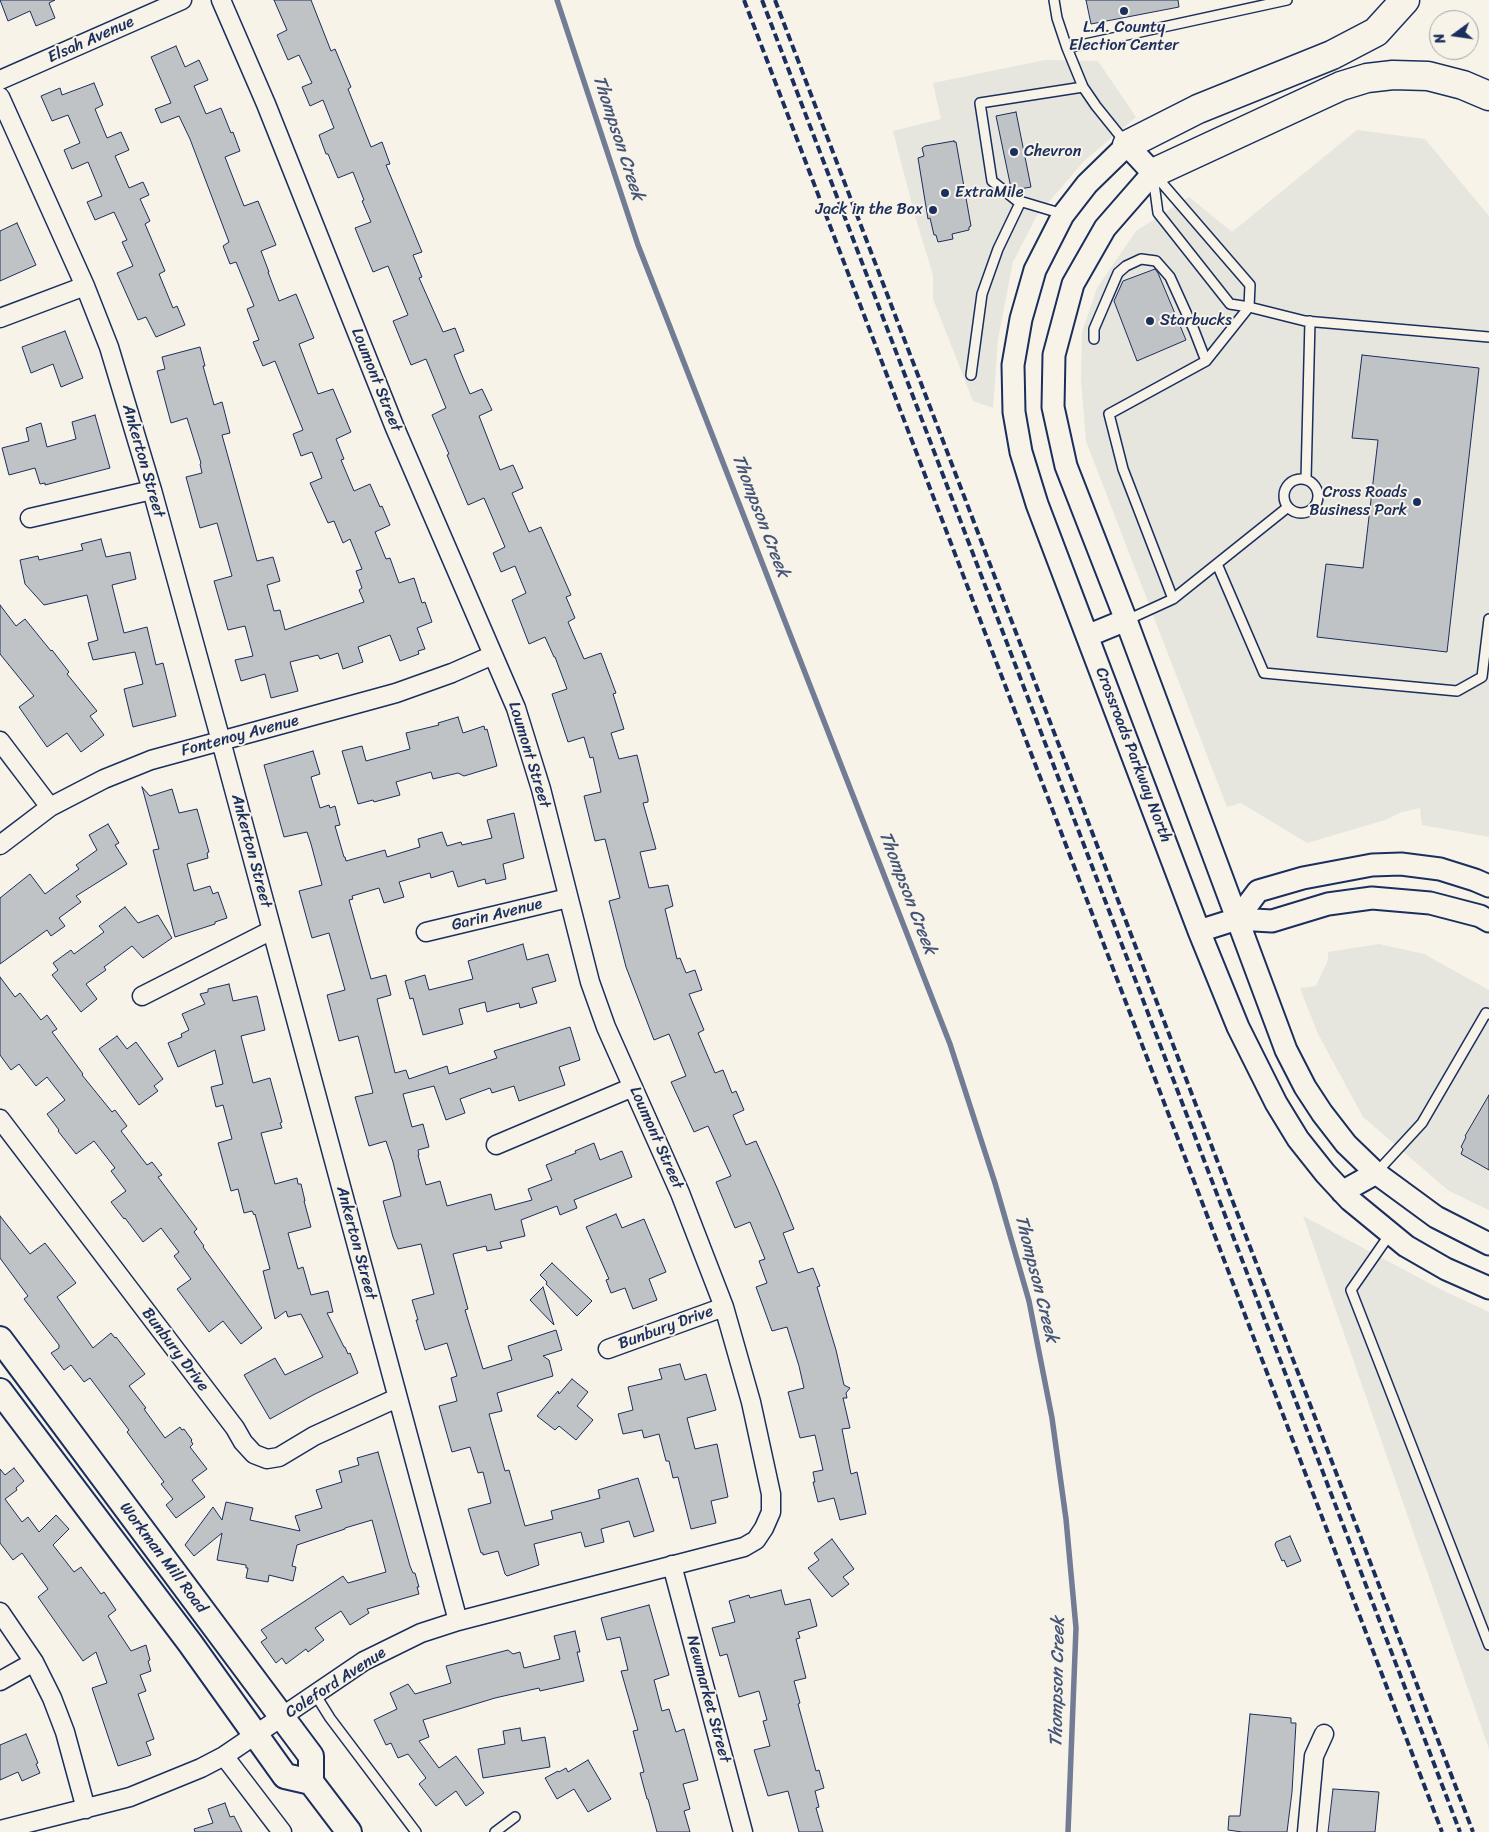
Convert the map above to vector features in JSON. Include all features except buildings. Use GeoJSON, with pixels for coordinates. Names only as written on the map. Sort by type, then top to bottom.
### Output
{"type":"FeatureCollection","features":[{"type":"Feature","properties":{"kind":"highway"},"geometry":{"type":"LineString","coordinates":[[1127,145],[1198,109],[1332,55],[1376,32],[1405,0]]}},
{"type":"Feature","properties":{"kind":"highway"},"geometry":{"type":"LineString","coordinates":[[1153,173],[1341,86],[1367,78],[1393,74],[1428,76],[1463,85],[1489,96]]}},
{"type":"Feature","properties":{"kind":"main road","name":"Workman Mill Road"},"geometry":{"type":"LineString","coordinates":[[0,1339],[311,1756],[311,1782],[285,1776],[190,1643],[0,1392]]}},
{"type":"Feature","properties":{"kind":"main road"},"geometry":{"type":"LineString","coordinates":[[311,1782],[349,1832]]}},
{"type":"Feature","properties":{"kind":"street","name":"Elsah Avenue"},"geometry":{"type":"LineString","coordinates":[[0,80],[182,0]]}},
{"type":"Feature","properties":{"kind":"street","name":"Loumont Street"},"geometry":{"type":"LineString","coordinates":[[221,0],[266,104],[402,445],[516,708],[532,756],[590,982],[606,1027],[680,1193],[724,1307],[751,1402],[771,1494],[771,1512],[764,1528]]}},
{"type":"Feature","properties":{"kind":"street","name":"Ankerton Street"},"geometry":{"type":"LineString","coordinates":[[0,97],[85,286],[109,347],[152,490],[458,1621]]}},
{"type":"Feature","properties":{"kind":"street"},"geometry":{"type":"LineString","coordinates":[[1127,145],[1153,173],[1105,228],[1074,284],[1054,355],[1053,407],[1066,466],[1126,620],[1286,1050],[1305,1087],[1346,1144],[1376,1172],[1436,1217],[1489,1244]]}},
{"type":"Feature","properties":{"kind":"street","name":"Crossroads Parkway North"},"geometry":{"type":"LineString","coordinates":[[1127,145],[1086,184],[1063,214],[1035,270],[1021,319],[1013,365],[1014,412],[1021,452],[1037,504],[1199,931],[1238,1027],[1276,1103],[1298,1139],[1325,1173],[1350,1200],[1406,1246],[1446,1269],[1489,1288]]}},
{"type":"Feature","properties":{"kind":"street"},"geometry":{"type":"LineString","coordinates":[[0,318],[85,286]]}},
{"type":"Feature","properties":{"kind":"street"},"geometry":{"type":"LineString","coordinates":[[30,518],[152,490]]}},
{"type":"Feature","properties":{"kind":"street"},"geometry":{"type":"LineString","coordinates":[[1087,636],[1126,620]]}},
{"type":"Feature","properties":{"kind":"street","name":"Fontenoy Avenue"},"geometry":{"type":"LineString","coordinates":[[0,845],[50,807],[104,778],[144,763],[396,693],[452,673],[493,655]]}},
{"type":"Feature","properties":{"kind":"street"},"geometry":{"type":"LineString","coordinates":[[0,741],[50,807]]}},
{"type":"Feature","properties":{"kind":"street"},"geometry":{"type":"LineString","coordinates":[[1238,919],[1258,891],[1303,878],[1372,864],[1401,864],[1440,869],[1489,886]]}},
{"type":"Feature","properties":{"kind":"street","name":"Garin Avenue"},"geometry":{"type":"LineString","coordinates":[[426,932],[568,898]]}},
{"type":"Feature","properties":{"kind":"street"},"geometry":{"type":"LineString","coordinates":[[1199,931],[1238,919],[1272,921],[1328,904],[1372,898],[1430,903],[1480,916],[1489,921]]}},
{"type":"Feature","properties":{"kind":"street"},"geometry":{"type":"LineString","coordinates":[[142,996],[272,930]]}},
{"type":"Feature","properties":{"kind":"street"},"geometry":{"type":"LineString","coordinates":[[496,1146],[633,1087]]}},
{"type":"Feature","properties":{"kind":"street","name":"Bunbury Drive"},"geometry":{"type":"LineString","coordinates":[[0,1119],[235,1428],[243,1442],[254,1454],[267,1459],[279,1457],[314,1436],[397,1398]]}},
{"type":"Feature","properties":{"kind":"street"},"geometry":{"type":"LineString","coordinates":[[1342,1192],[1376,1172]]}},
{"type":"Feature","properties":{"kind":"street","name":"Bunbury Drive"},"geometry":{"type":"LineString","coordinates":[[608,1349],[724,1307]]}},
{"type":"Feature","properties":{"kind":"street","name":"Coleford Avenue"},"geometry":{"type":"LineString","coordinates":[[0,1830],[130,1797],[201,1768],[224,1756],[282,1718],[364,1661],[421,1633],[458,1621],[744,1547],[756,1540],[764,1528]]}},
{"type":"Feature","properties":{"kind":"street","name":"Newmarket Street"},"geometry":{"type":"LineString","coordinates":[[672,1565],[743,1832]]}},
{"type":"Feature","properties":{"kind":"street"},"geometry":{"type":"LineString","coordinates":[[0,1612],[34,1662],[52,1698],[65,1732],[86,1809]]}},
{"type":"Feature","properties":{"kind":"street"},"geometry":{"type":"LineString","coordinates":[[0,1681],[34,1662]]}},
{"type":"Feature","properties":{"kind":"street"},"geometry":{"type":"LineString","coordinates":[[1307,1832],[1314,1756],[1324,1734]]}},
{"type":"Feature","properties":{"kind":"street"},"geometry":{"type":"LineString","coordinates":[[224,1756],[282,1832]]}},
{"type":"Feature","properties":{"kind":"lane"},"geometry":{"type":"LineString","coordinates":[[1054,0],[1057,18],[1083,87],[1127,145]]}},
{"type":"Feature","properties":{"kind":"lane"},"geometry":{"type":"LineString","coordinates":[[1067,48],[1287,0]]}},
{"type":"Feature","properties":{"kind":"lane"},"geometry":{"type":"LineString","coordinates":[[1063,214],[1016,200],[992,181],[980,103],[1083,87]]}},
{"type":"Feature","properties":{"kind":"lane"},"geometry":{"type":"LineString","coordinates":[[1153,173],[1250,285],[1249,307],[1206,361],[1109,414],[1123,469],[1173,599]]}},
{"type":"Feature","properties":{"kind":"lane"},"geometry":{"type":"LineString","coordinates":[[1153,173],[1158,213],[1230,304],[1310,321],[1489,336]]}},
{"type":"Feature","properties":{"kind":"lane"},"geometry":{"type":"LineString","coordinates":[[971,374],[982,294],[998,249],[1021,201]]}},
{"type":"Feature","properties":{"kind":"lane"},"geometry":{"type":"LineString","coordinates":[[1094,339],[1094,329],[1118,273],[1126,266],[1141,259],[1156,261],[1170,278],[1206,361]]}},
{"type":"Feature","properties":{"kind":"lane"},"geometry":{"type":"LineString","coordinates":[[1306,479],[1310,321]]}},
{"type":"Feature","properties":{"kind":"lane"},"geometry":{"type":"LineString","coordinates":[[1306,479],[1311,482],[1317,491],[1317,502],[1309,511],[1304,513],[1293,511],[1288,507],[1284,497],[1286,487],[1295,480],[1306,479]]}},
{"type":"Feature","properties":{"kind":"lane"},"geometry":{"type":"LineString","coordinates":[[1126,620],[1173,599],[1288,507]]}},
{"type":"Feature","properties":{"kind":"lane"},"geometry":{"type":"LineString","coordinates":[[1217,564],[1264,673],[1458,691],[1482,677],[1489,619]]}},
{"type":"Feature","properties":{"kind":"lane"},"geometry":{"type":"LineString","coordinates":[[1376,1172],[1422,1123],[1486,1013],[1489,1014]]}},
{"type":"Feature","properties":{"kind":"lane"},"geometry":{"type":"LineString","coordinates":[[1390,1234],[1351,1290],[1489,1645]]}},
{"type":"Feature","properties":{"kind":"lane"},"geometry":{"type":"LineString","coordinates":[[315,1694],[330,1718],[416,1832]]}},
{"type":"Feature","properties":{"kind":"lane"},"geometry":{"type":"LineString","coordinates":[[496,1832],[515,1817]]}},
{"type":"Feature","properties":{"kind":"shaded area"},"geometry":{"type":"Polygon","coordinates":[[[1045,60],[1098,61],[1136,117],[1084,161],[1036,217],[1013,262],[998,339],[993,408],[973,401],[933,299],[933,275],[915,216],[893,131],[941,119],[933,83],[1045,60]]]}},
{"type":"Feature","properties":{"kind":"shaded area"},"geometry":{"type":"Polygon","coordinates":[[[1357,130],[1425,139],[1489,216],[1489,837],[1422,825],[1420,808],[1402,812],[1385,820],[1307,843],[1241,803],[1227,807],[1086,441],[1081,380],[1082,332],[1097,288],[1136,231],[1189,197],[1232,232],[1357,130]]]}},
{"type":"Feature","properties":{"kind":"shaded area"},"geometry":{"type":"Polygon","coordinates":[[[1379,944],[1424,954],[1489,990],[1489,1210],[1449,1191],[1363,1117],[1318,1034],[1300,988],[1316,986],[1328,960],[1328,952],[1379,944]]]}},
{"type":"Feature","properties":{"kind":"shaded area"},"geometry":{"type":"Polygon","coordinates":[[[1303,1216],[1440,1289],[1489,1312],[1489,1749],[1303,1216]]]}},
{"type":"Feature","properties":{"kind":"waterway","name":"Thompson Creek"},"geometry":{"type":"LineString","coordinates":[[557,0],[638,245],[950,1044],[995,1183],[1029,1301],[1052,1418],[1066,1519],[1076,1628],[1068,1832]]}},
{"type":"Feature","properties":{"kind":"railway"},"geometry":{"type":"LineString","coordinates":[[744,0],[1442,1832]]}},
{"type":"Feature","properties":{"kind":"railway"},"geometry":{"type":"LineString","coordinates":[[762,0],[1460,1832]]}},
{"type":"Feature","properties":{"kind":"railway"},"geometry":{"type":"LineString","coordinates":[[775,0],[1473,1832]]}},
{"type":"Feature","properties":{"kind":"place","name":"L.A. County Election Center"},"geometry":{"type":"Point","coordinates":[1124,11]}},
{"type":"Feature","properties":{"kind":"place","name":"Chevron"},"geometry":{"type":"Point","coordinates":[1014,152]}},
{"type":"Feature","properties":{"kind":"place","name":"ExtraMile"},"geometry":{"type":"Point","coordinates":[945,193]}},
{"type":"Feature","properties":{"kind":"place","name":"Jack in the Box"},"geometry":{"type":"Point","coordinates":[933,210]}},
{"type":"Feature","properties":{"kind":"place","name":"Starbucks"},"geometry":{"type":"Point","coordinates":[1150,321]}},
{"type":"Feature","properties":{"kind":"place","name":"Cross Roads Business Park"},"geometry":{"type":"Point","coordinates":[1417,502]}}]}
